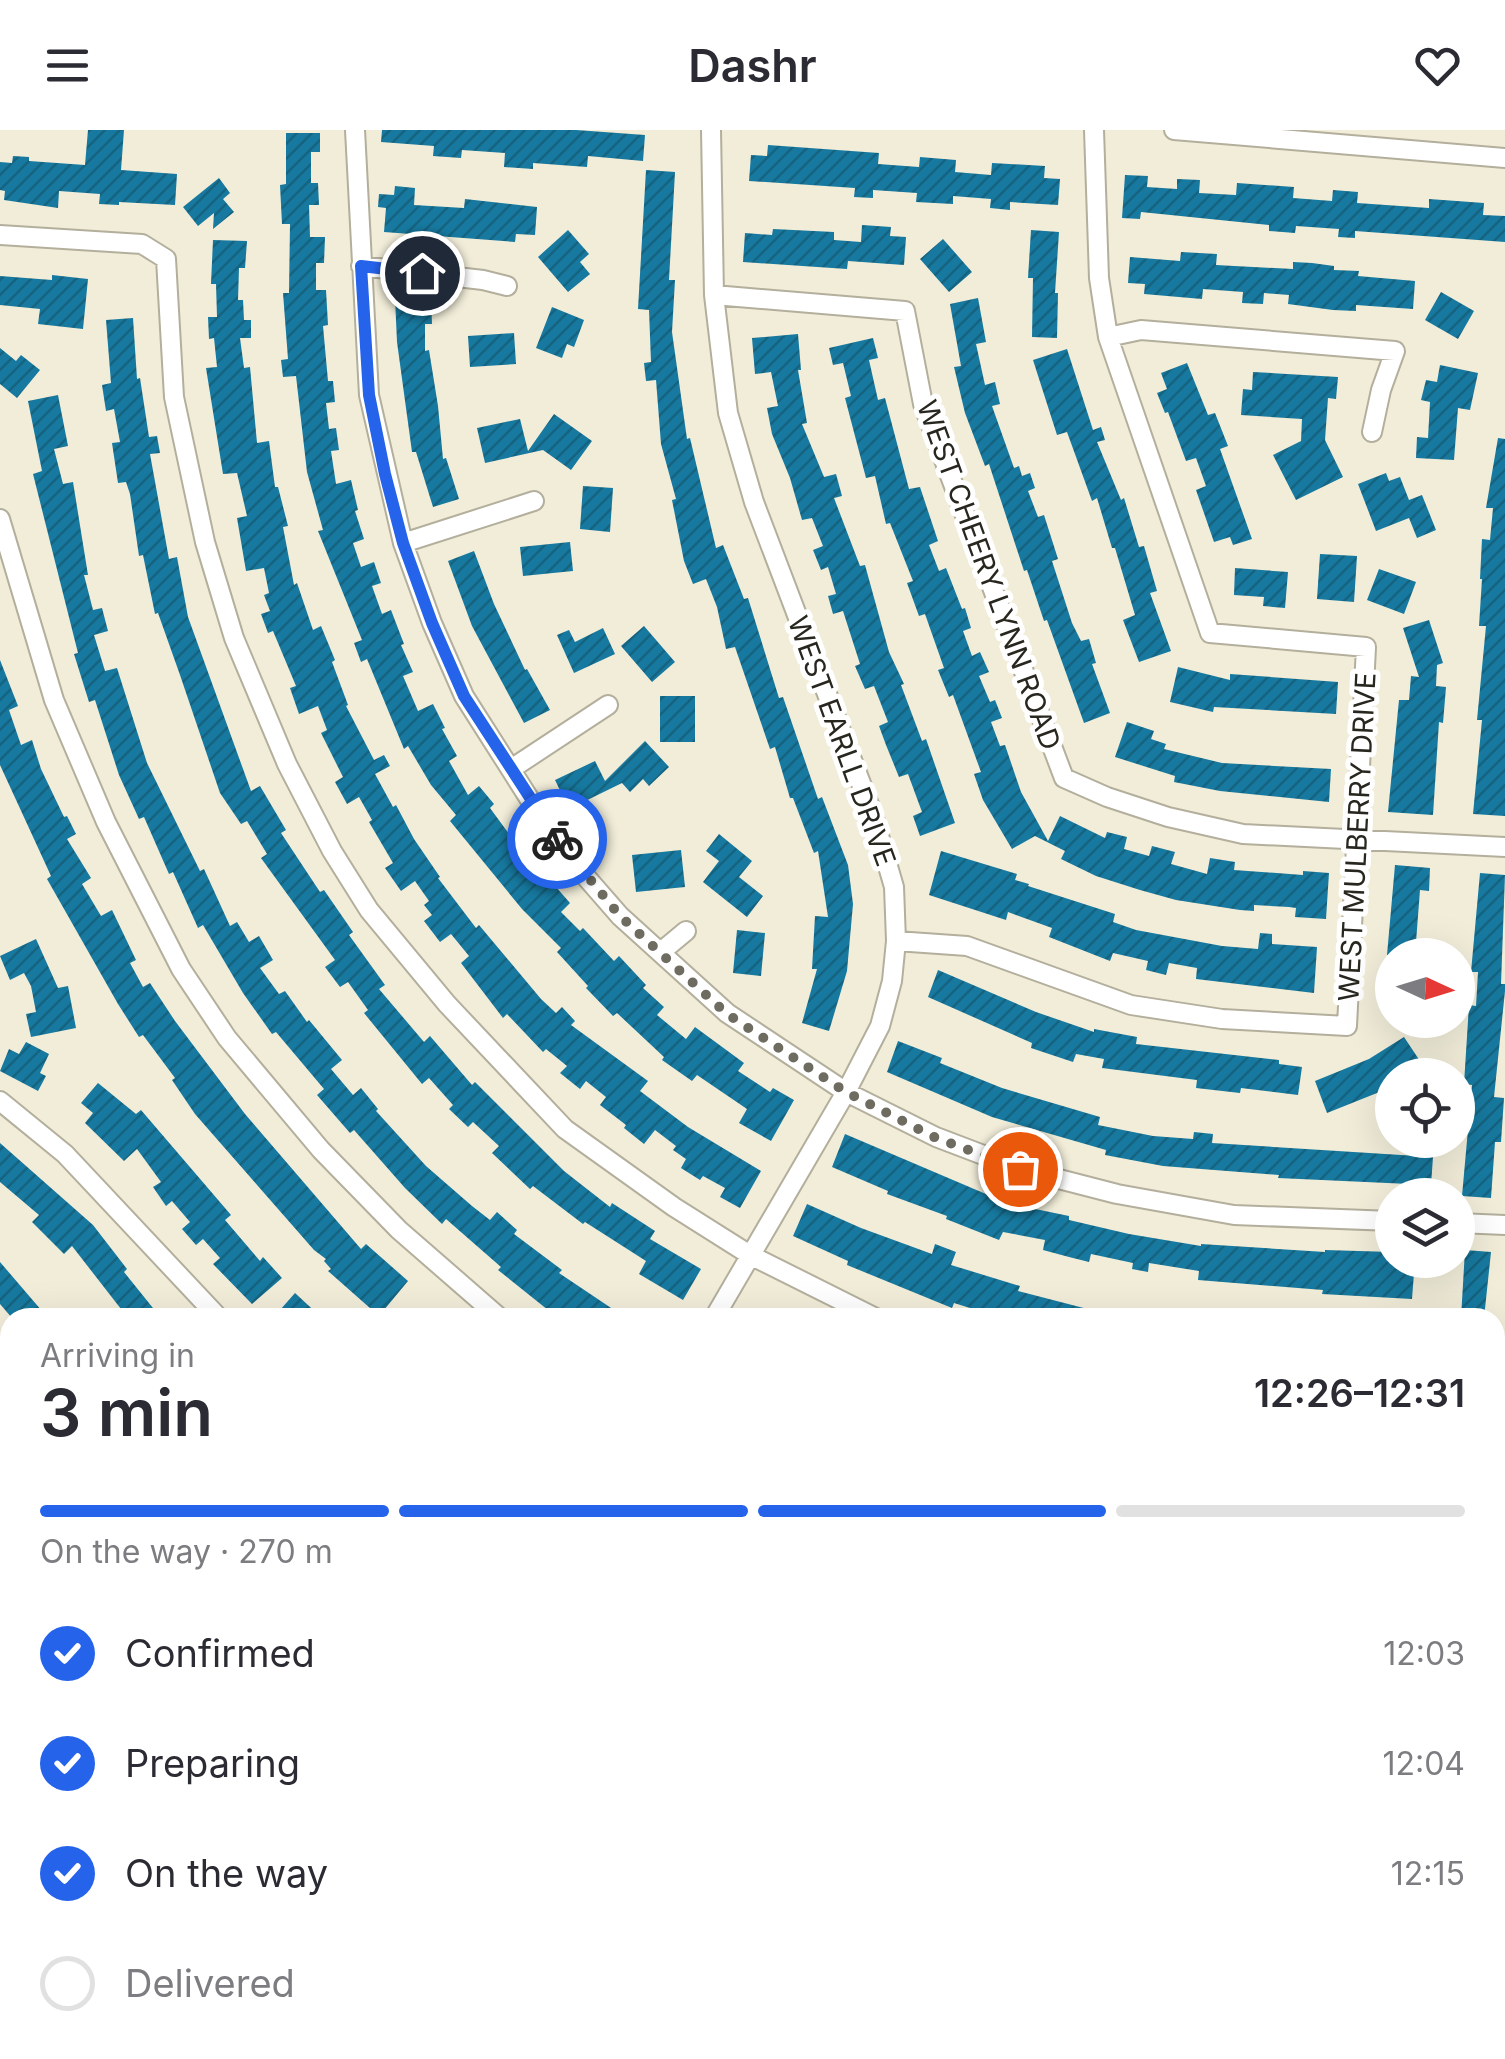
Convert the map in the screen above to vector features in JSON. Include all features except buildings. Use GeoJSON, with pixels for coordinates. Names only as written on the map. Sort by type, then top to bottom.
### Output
{"type":"FeatureCollection","features":[{"type":"Feature","properties":{"kind":"street"},"geometry":{"type":"LineString","coordinates":[[355,130],[369,395],[403,543],[464,696],[579,869],[620,916],[727,1014],[846,1092],[936,1138],[1003,1163],[1117,1194],[1234,1214],[1375,1220]]}},
{"type":"Feature","properties":{"kind":"street","name":"WEST EARLL DRIVE"},"geometry":{"type":"LineString","coordinates":[[711,130],[714,296],[728,413],[754,502],[873,815],[894,887],[896,941],[892,981],[880,1026],[846,1092],[720,1308]]}},
{"type":"Feature","properties":{"kind":"street"},"geometry":{"type":"LineString","coordinates":[[1094,130],[1099,278],[1108,338],[1141,330],[1396,351],[1380,390],[1372,432]]}},
{"type":"Feature","properties":{"kind":"street"},"geometry":{"type":"LineString","coordinates":[[1174,130],[1505,158]]}},
{"type":"Feature","properties":{"kind":"street"},"geometry":{"type":"LineString","coordinates":[[0,235],[142,244],[166,259],[174,396],[205,542],[234,638],[287,764],[332,851],[369,910],[447,1004],[565,1129],[674,1207],[750,1255],[856,1308]]}},
{"type":"Feature","properties":{"kind":"street"},"geometry":{"type":"LineString","coordinates":[[361,266],[507,286]]}},
{"type":"Feature","properties":{"kind":"street","name":"WEST CHEERY LYNN ROAD"},"geometry":{"type":"LineString","coordinates":[[714,296],[905,312],[923,404],[1064,778],[1108,798],[1242,834],[1356,840]]}},
{"type":"Feature","properties":{"kind":"street","name":"WEST MULBERRY DRIVE"},"geometry":{"type":"LineString","coordinates":[[896,941],[966,946],[1131,1005],[1222,1019],[1347,1026],[1366,647],[1210,634],[1108,338]]}},
{"type":"Feature","properties":{"kind":"street"},"geometry":{"type":"LineString","coordinates":[[403,543],[534,501]]}},
{"type":"Feature","properties":{"kind":"street"},"geometry":{"type":"LineString","coordinates":[[0,519],[54,700],[106,822],[182,968],[227,1038],[322,1150],[400,1230],[489,1308]]}},
{"type":"Feature","properties":{"kind":"street"},"geometry":{"type":"LineString","coordinates":[[511,770],[608,705]]}},
{"type":"Feature","properties":{"kind":"street"},"geometry":{"type":"LineString","coordinates":[[1356,840],[1505,847]]}},
{"type":"Feature","properties":{"kind":"street"},"geometry":{"type":"LineString","coordinates":[[662,952],[686,931]]}},
{"type":"Feature","properties":{"kind":"street"},"geometry":{"type":"LineString","coordinates":[[0,1101],[65,1154],[210,1308]]}},
{"type":"Feature","properties":{"kind":"street"},"geometry":{"type":"LineString","coordinates":[[1475,1224],[1505,1225]]}},
{"type":"Feature","properties":{"kind":"way so far"},"geometry":{"type":"LineString","coordinates":[[557,839],[620,916],[727,1014],[846,1092],[936,1138],[1020,1169]]}},
{"type":"Feature","properties":{"kind":"route"},"geometry":{"type":"LineString","coordinates":[[422,273],[361,266],[369,395],[385,474],[403,543],[464,696],[557,839]]}}]}
